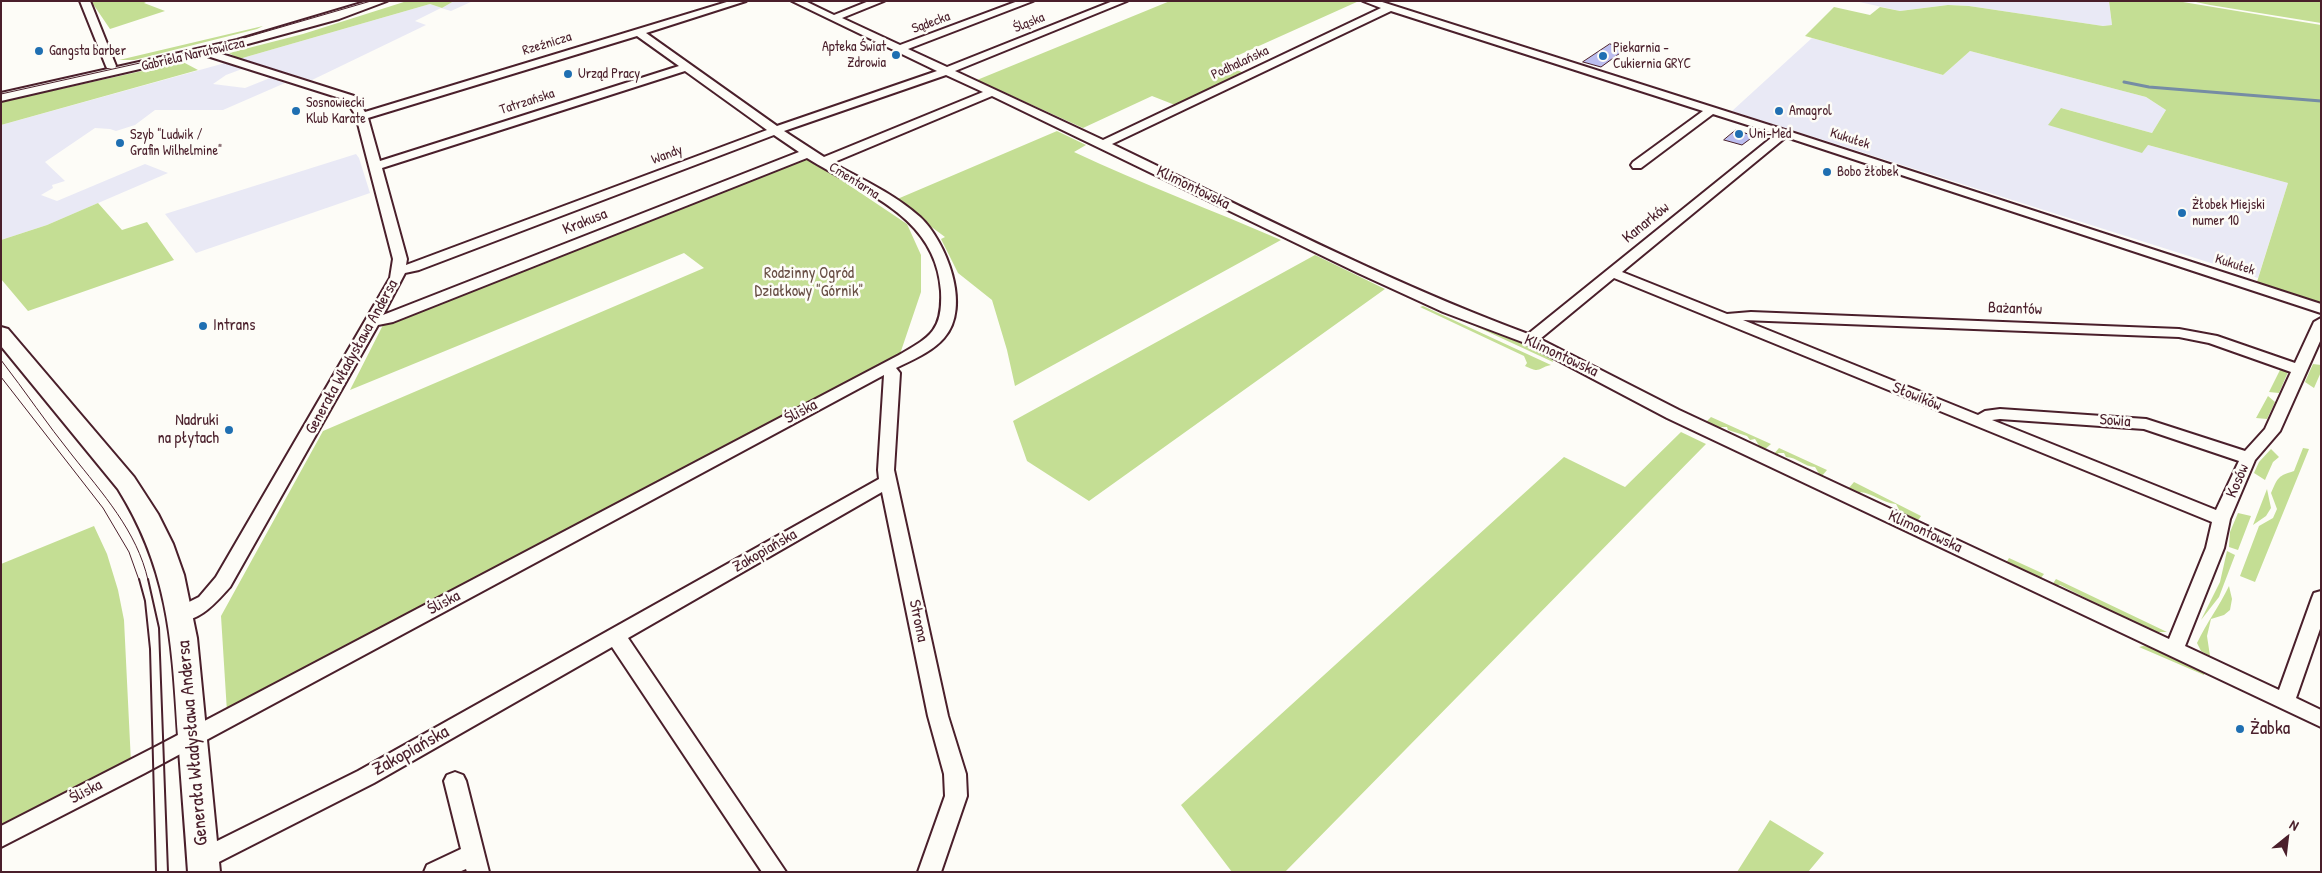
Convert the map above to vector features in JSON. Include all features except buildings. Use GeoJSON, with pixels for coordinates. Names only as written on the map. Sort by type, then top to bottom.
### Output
{"type":"FeatureCollection","features":[{"type":"Feature","properties":{"kind":"main road","name":"Generała Władysława Andersa"},"geometry":{"type":"LineString","coordinates":[[1,333],[144,507],[165,552],[182,614],[190,682],[204,865]]}},
{"type":"Feature","properties":{"kind":"street"},"geometry":{"type":"LineString","coordinates":[[85,1],[111,66]]}},
{"type":"Feature","properties":{"kind":"street","name":"Gabriela Narutowicza"},"geometry":{"type":"LineString","coordinates":[[1,89],[244,35],[357,1]]}},
{"type":"Feature","properties":{"kind":"street","name":"Gabriela Narutowicza"},"geometry":{"type":"LineString","coordinates":[[1,97],[205,52],[303,26],[381,1]]}},
{"type":"Feature","properties":{"kind":"street","name":"Rzeźnicza"},"geometry":{"type":"LineString","coordinates":[[362,116],[741,1]]}},
{"type":"Feature","properties":{"kind":"street","name":"Klimontowska"},"geometry":{"type":"LineString","coordinates":[[797,1],[1103,144],[1448,310],[1530,340],[1593,370],[1673,414],[2321,719]]}},
{"type":"Feature","properties":{"kind":"street"},"geometry":{"type":"LineString","coordinates":[[834,18],[879,1]]}},
{"type":"Feature","properties":{"kind":"street","name":"Sądecka"},"geometry":{"type":"LineString","coordinates":[[899,49],[1028,1]]}},
{"type":"Feature","properties":{"kind":"street","name":"Śląska"},"geometry":{"type":"LineString","coordinates":[[946,71],[1122,1]]}},
{"type":"Feature","properties":{"kind":"street","name":"Kukułek"},"geometry":{"type":"LineString","coordinates":[[1368,1],[1784,133],[2321,309]]}},
{"type":"Feature","properties":{"kind":"street","name":"Podhalańska"},"geometry":{"type":"LineString","coordinates":[[1103,144],[1390,8]]}},
{"type":"Feature","properties":{"kind":"street","name":"Cmentarna"},"geometry":{"type":"LineString","coordinates":[[639,33],[808,153],[904,212],[925,230],[948,281],[949,305],[945,330],[927,346],[886,367]]}},
{"type":"Feature","properties":{"kind":"street","name":"Generała Władysława Andersa"},"geometry":{"type":"LineString","coordinates":[[182,614],[206,602],[223,582],[397,278],[400,260],[395,231],[362,116],[350,98],[205,52]]}},
{"type":"Feature","properties":{"kind":"street","name":"Tatrzańska"},"geometry":{"type":"LineString","coordinates":[[377,166],[687,67]]}},
{"type":"Feature","properties":{"kind":"street","name":"Wandy"},"geometry":{"type":"LineString","coordinates":[[399,270],[414,267],[777,130],[946,71]]}},
{"type":"Feature","properties":{"kind":"street"},"geometry":{"type":"LineString","coordinates":[[823,162],[993,92]]}},
{"type":"Feature","properties":{"kind":"street"},"geometry":{"type":"LineString","coordinates":[[1637,165],[1711,110]]}},
{"type":"Feature","properties":{"kind":"street","name":"Kanarków"},"geometry":{"type":"LineString","coordinates":[[1530,340],[1784,133]]}},
{"type":"Feature","properties":{"kind":"street","name":"Krakusa"},"geometry":{"type":"LineString","coordinates":[[373,320],[388,319],[808,153]]}},
{"type":"Feature","properties":{"kind":"street","name":"Słowików"},"geometry":{"type":"LineString","coordinates":[[1613,273],[2222,518]]}},
{"type":"Feature","properties":{"kind":"street","name":"Bażantów"},"geometry":{"type":"LineString","coordinates":[[1726,320],[1733,316],[1751,316],[2179,333],[2212,339],[2298,369]]}},
{"type":"Feature","properties":{"kind":"street","name":"Kosów"},"geometry":{"type":"LineString","coordinates":[[2174,649],[2215,548],[2222,518],[2248,458],[2272,431],[2298,369],[2321,322]]}},
{"type":"Feature","properties":{"kind":"street","name":"Stroma"},"geometry":{"type":"LineString","coordinates":[[886,367],[892,373],[886,470],[938,716],[955,774],[956,796],[929,872]]}},
{"type":"Feature","properties":{"kind":"street","name":"Śliska"},"geometry":{"type":"LineString","coordinates":[[1,837],[193,737],[886,367]]}},
{"type":"Feature","properties":{"kind":"street","name":"Sowia"},"geometry":{"type":"LineString","coordinates":[[1981,422],[1985,416],[2000,414],[2134,422],[2163,428],[2248,458]]}},
{"type":"Feature","properties":{"kind":"street","name":"Zakopiańska"},"geometry":{"type":"LineString","coordinates":[[204,865],[366,777],[889,481]]}},
{"type":"Feature","properties":{"kind":"street"},"geometry":{"type":"LineString","coordinates":[[2285,702],[2321,598]]}},
{"type":"Feature","properties":{"kind":"street"},"geometry":{"type":"LineString","coordinates":[[615,635],[776,872]]}},
{"type":"Feature","properties":{"kind":"street"},"geometry":{"type":"LineString","coordinates":[[434,872],[476,863],[455,781]]}},
{"type":"Feature","properties":{"kind":"shaded area"},"geometry":{"type":"Polygon","coordinates":[[[454,1],[473,1],[451,11],[441,8],[415,21],[426,25],[312,80],[239,59],[430,4],[442,8],[454,1]]]}},
{"type":"Feature","properties":{"kind":"shaded area"},"geometry":{"type":"Polygon","coordinates":[[[1855,1],[2109,1],[2112,25],[2103,26],[1969,6],[1948,5],[1900,11],[1855,1]]]}},
{"type":"Feature","properties":{"kind":"shaded area"},"geometry":{"type":"Polygon","coordinates":[[[1812,38],[1943,75],[1970,51],[2146,97],[2166,110],[2152,133],[2061,108],[2148,145],[2288,183],[2258,278],[1732,111],[1812,38]]]}},
{"type":"Feature","properties":{"kind":"shaded area"},"geometry":{"type":"Polygon","coordinates":[[[225,63],[242,69],[226,75],[213,84],[245,88],[270,78],[285,83],[223,110],[155,110],[135,125],[116,131],[95,128],[45,162],[65,181],[52,185],[53,188],[41,195],[57,201],[145,164],[168,173],[47,225],[1,240],[1,125],[225,63]]]}},
{"type":"Feature","properties":{"kind":"shaded area"},"geometry":{"type":"Polygon","coordinates":[[[356,154],[370,193],[196,253],[165,214],[356,154]]]}},
{"type":"Feature","properties":{"kind":"green space"},"geometry":{"type":"Polygon","coordinates":[[[91,1],[148,1],[144,3],[165,11],[110,29],[91,1]]]}},
{"type":"Feature","properties":{"kind":"green space"},"geometry":{"type":"Polygon","coordinates":[[[407,1],[454,1],[442,8],[430,4],[239,59],[229,53],[303,34],[407,1]]]}},
{"type":"Feature","properties":{"kind":"green space"},"geometry":{"type":"Polygon","coordinates":[[[1170,1],[1359,1],[1221,63],[1244,73],[1175,105],[1152,96],[1083,128],[977,80],[1170,1]]]}},
{"type":"Feature","properties":{"kind":"green space"},"geometry":{"type":"Polygon","coordinates":[[[2109,1],[2177,1],[2321,25],[2321,305],[2256,285],[2288,183],[2148,145],[2142,153],[2048,125],[2061,108],[2152,133],[2166,110],[2146,97],[1970,51],[1943,75],[1805,36],[1834,7],[1870,15],[1880,7],[1900,11],[1948,5],[1969,6],[2103,26],[2112,25],[2109,1]]]}},
{"type":"Feature","properties":{"kind":"green space"},"geometry":{"type":"Polygon","coordinates":[[[2191,1],[2321,1],[2321,23],[2210,5],[2191,1]]]}},
{"type":"Feature","properties":{"kind":"green space"},"geometry":{"type":"Polygon","coordinates":[[[263,26],[134,60],[119,60],[263,26]]]}},
{"type":"Feature","properties":{"kind":"green space"},"geometry":{"type":"Polygon","coordinates":[[[183,62],[198,70],[1,125],[1,102],[183,62]]]}},
{"type":"Feature","properties":{"kind":"green space"},"geometry":{"type":"Polygon","coordinates":[[[1057,131],[1086,145],[1074,152],[1281,240],[1015,386],[1007,350],[992,300],[958,273],[941,239],[945,237],[895,200],[1057,131]]]}},
{"type":"Feature","properties":{"kind":"green space","name":"Rodzinny Ogród Działkowy \"Górnik\""},"geometry":{"type":"Polygon","coordinates":[[[807,157],[907,224],[921,255],[921,292],[900,354],[732,442],[724,450],[227,712],[221,616],[323,431],[704,268],[684,253],[350,390],[383,325],[610,233],[807,157]]]}},
{"type":"Feature","properties":{"kind":"green space"},"geometry":{"type":"Polygon","coordinates":[[[98,203],[122,230],[147,222],[174,260],[28,311],[1,279],[1,240],[47,225],[98,203]]]}},
{"type":"Feature","properties":{"kind":"green space"},"geometry":{"type":"Polygon","coordinates":[[[1315,255],[1385,289],[1089,501],[1027,461],[1013,421],[1315,255]]]}},
{"type":"Feature","properties":{"kind":"green space"},"geometry":{"type":"Polygon","coordinates":[[[1423,306],[1551,365],[1537,370],[1525,366],[1527,363],[1524,356],[1420,307],[1423,306]]]}},
{"type":"Feature","properties":{"kind":"green space"},"geometry":{"type":"Polygon","coordinates":[[[1460,319],[1544,352],[1552,357],[1553,362],[1460,319]]]}},
{"type":"Feature","properties":{"kind":"green space"},"geometry":{"type":"Polygon","coordinates":[[[2313,364],[2321,365],[2321,372],[2314,388],[2305,382],[2313,364]]]}},
{"type":"Feature","properties":{"kind":"green space"},"geometry":{"type":"Polygon","coordinates":[[[2282,366],[2288,372],[2279,393],[2269,392],[2282,366]]]}},
{"type":"Feature","properties":{"kind":"green space"},"geometry":{"type":"Polygon","coordinates":[[[2268,396],[2275,402],[2267,419],[2256,418],[2268,396]]]}},
{"type":"Feature","properties":{"kind":"green space"},"geometry":{"type":"Polygon","coordinates":[[[1711,417],[1771,444],[1764,450],[1761,449],[1755,439],[1750,440],[1747,436],[1728,430],[1727,427],[1721,427],[1722,431],[1705,423],[1711,417]]]}},
{"type":"Feature","properties":{"kind":"green space"},"geometry":{"type":"Polygon","coordinates":[[[1681,432],[1706,444],[1285,872],[1232,872],[1181,805],[1564,457],[1625,487],[1681,432]]]}},
{"type":"Feature","properties":{"kind":"green space"},"geometry":{"type":"Polygon","coordinates":[[[1779,448],[1827,470],[1821,477],[1815,467],[1786,457],[1784,453],[1778,453],[1779,457],[1773,455],[1779,448]]]}},
{"type":"Feature","properties":{"kind":"green space"},"geometry":{"type":"Polygon","coordinates":[[[2303,448],[2309,449],[2255,582],[2240,576],[2259,526],[2273,518],[2277,509],[2271,493],[2275,484],[2279,478],[2294,471],[2303,448]]]}},
{"type":"Feature","properties":{"kind":"green space"},"geometry":{"type":"Polygon","coordinates":[[[2271,449],[2279,457],[2273,462],[2265,480],[2254,473],[2259,462],[2271,449]]]}},
{"type":"Feature","properties":{"kind":"green space"},"geometry":{"type":"Polygon","coordinates":[[[1854,482],[1921,516],[1917,522],[1902,515],[1896,504],[1860,492],[1862,496],[1848,489],[1854,482]]]}},
{"type":"Feature","properties":{"kind":"green space"},"geometry":{"type":"Polygon","coordinates":[[[2267,489],[2271,508],[2266,516],[2253,525],[2267,489]]]}},
{"type":"Feature","properties":{"kind":"green space"},"geometry":{"type":"Polygon","coordinates":[[[2238,513],[2251,516],[2238,550],[2229,547],[2230,532],[2238,513]]]}},
{"type":"Feature","properties":{"kind":"green space"},"geometry":{"type":"Polygon","coordinates":[[[94,526],[107,554],[118,590],[124,620],[131,763],[1,830],[1,564],[94,526]]]}},
{"type":"Feature","properties":{"kind":"green space"},"geometry":{"type":"Polygon","coordinates":[[[2227,551],[2235,555],[2219,597],[2201,620],[2220,582],[2227,551]]]}},
{"type":"Feature","properties":{"kind":"green space"},"geometry":{"type":"Polygon","coordinates":[[[2009,558],[2044,574],[2040,579],[2006,563],[2009,558]]]}},
{"type":"Feature","properties":{"kind":"green space"},"geometry":{"type":"Polygon","coordinates":[[[2056,579],[2167,632],[2153,632],[2060,585],[2052,585],[2056,579]]]}},
{"type":"Feature","properties":{"kind":"green space"},"geometry":{"type":"Polygon","coordinates":[[[2229,586],[2232,599],[2230,610],[2224,615],[2211,619],[2207,636],[2210,656],[2201,651],[2197,643],[2229,586]]]}},
{"type":"Feature","properties":{"kind":"green space"},"geometry":{"type":"Polygon","coordinates":[[[2139,647],[2154,647],[2205,671],[2204,675],[2139,647]]]}},
{"type":"Feature","properties":{"kind":"green space"},"geometry":{"type":"Polygon","coordinates":[[[1770,820],[1824,853],[1808,872],[1737,872],[1770,820]]]}},
{"type":"Feature","properties":{"kind":"waterway"},"geometry":{"type":"LineString","coordinates":[[2124,82],[2149,87],[2321,101]]}},
{"type":"Feature","properties":{"kind":"tram line"},"geometry":{"type":"LineString","coordinates":[[1,94],[216,46],[371,1]]}},
{"type":"Feature","properties":{"kind":"tram line"},"geometry":{"type":"LineString","coordinates":[[1,360],[117,513],[136,545],[148,580]]}},
{"type":"Feature","properties":{"kind":"tram line"},"geometry":{"type":"LineString","coordinates":[[1,377],[103,508],[129,552],[139,580]]}},
{"type":"Feature","properties":{"kind":"tram line"},"geometry":{"type":"LineString","coordinates":[[139,579],[145,601],[150,649],[156,872]]}},
{"type":"Feature","properties":{"kind":"tram line"},"geometry":{"type":"LineString","coordinates":[[148,579],[159,628],[168,872]]}},
{"type":"Feature","properties":{"kind":"place","name":"Gangsta barber"},"geometry":{"type":"Point","coordinates":[39,51]}},
{"type":"Feature","properties":{"kind":"place","name":"Apteka Świat Zdrowia"},"geometry":{"type":"Point","coordinates":[896,55]}},
{"type":"Feature","properties":{"kind":"place","name":"Piekarnia - Cukiernia GRYC"},"geometry":{"type":"Point","coordinates":[1603,56]}},
{"type":"Feature","properties":{"kind":"place","name":"Urząd Pracy"},"geometry":{"type":"Point","coordinates":[568,74]}},
{"type":"Feature","properties":{"kind":"place","name":"Sosnowiecki Klub Karate"},"geometry":{"type":"Point","coordinates":[296,111]}},
{"type":"Feature","properties":{"kind":"place","name":"Amagrol"},"geometry":{"type":"Point","coordinates":[1779,111]}},
{"type":"Feature","properties":{"kind":"place","name":"Uni-Med"},"geometry":{"type":"Point","coordinates":[1739,134]}},
{"type":"Feature","properties":{"kind":"place","name":"Szyb \"Ludwik / Grafin Wilhelmine\""},"geometry":{"type":"Point","coordinates":[120,143]}},
{"type":"Feature","properties":{"kind":"place","name":"Bobo żłobek"},"geometry":{"type":"Point","coordinates":[1827,172]}},
{"type":"Feature","properties":{"kind":"place","name":"Żłobek Miejski numer 10"},"geometry":{"type":"Point","coordinates":[2182,213]}},
{"type":"Feature","properties":{"kind":"place","name":"Intrans"},"geometry":{"type":"Point","coordinates":[203,326]}},
{"type":"Feature","properties":{"kind":"place","name":"Nadruki na płytach"},"geometry":{"type":"Point","coordinates":[229,430]}},
{"type":"Feature","properties":{"kind":"place","name":"Żabka"},"geometry":{"type":"Point","coordinates":[2240,729]}}]}
